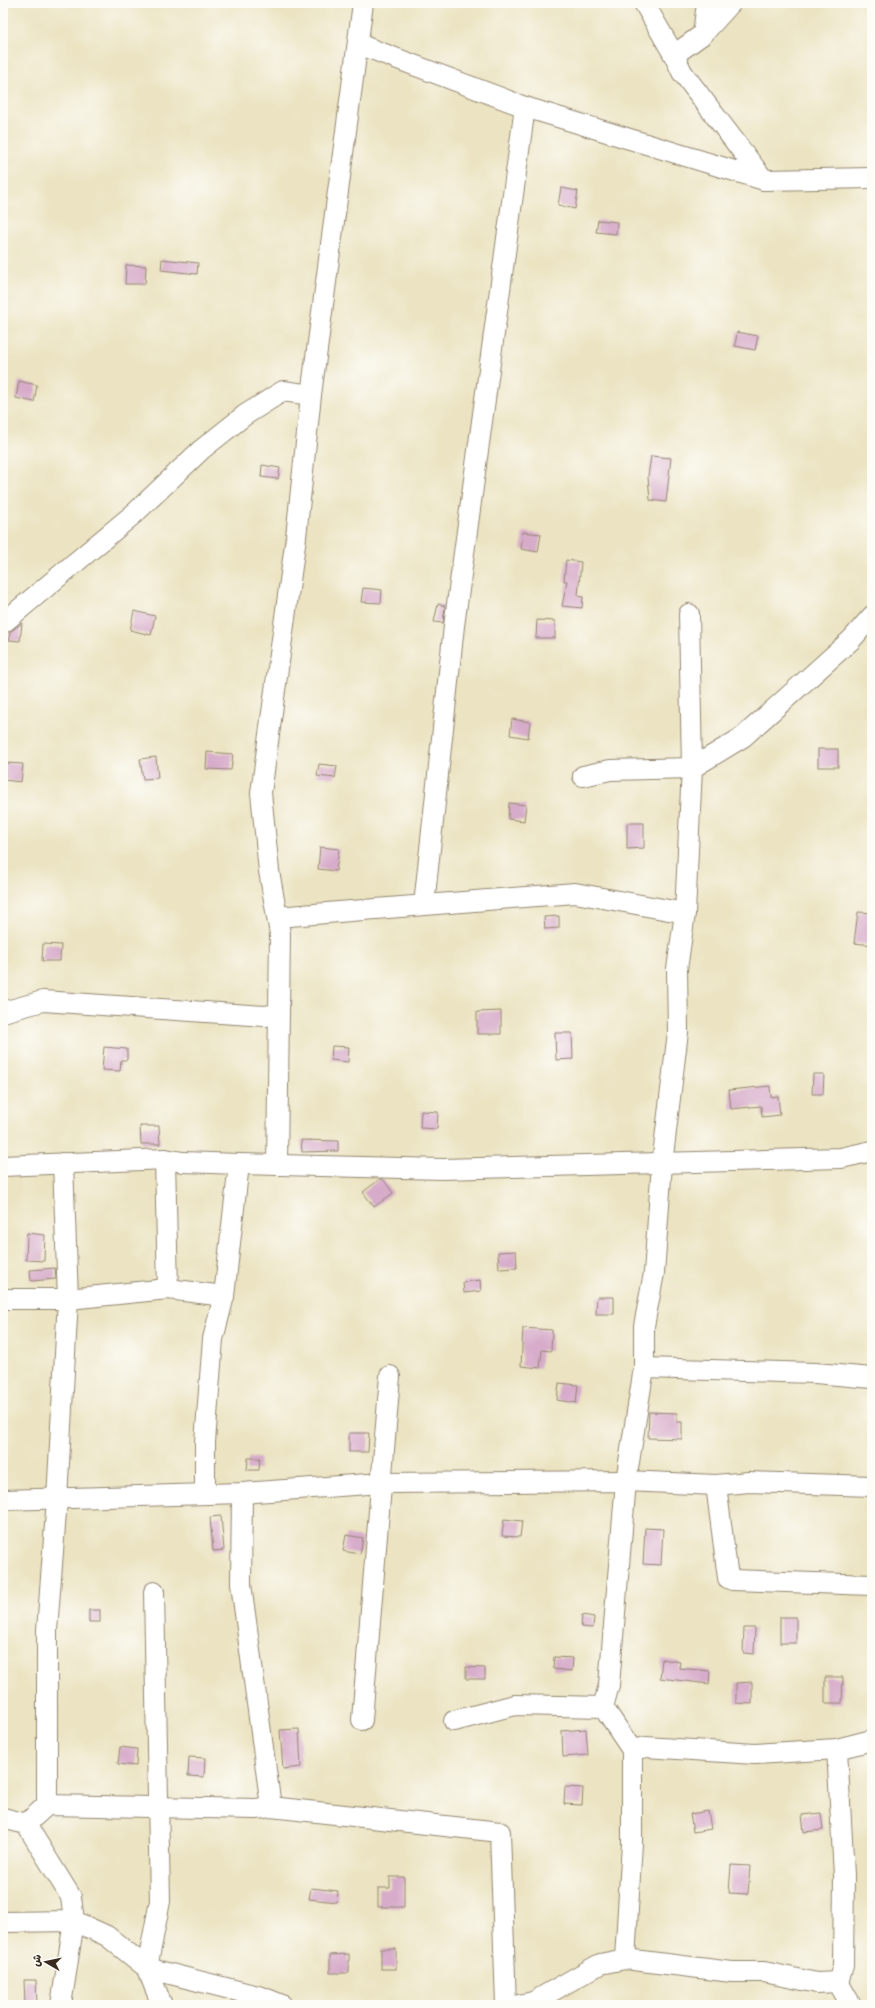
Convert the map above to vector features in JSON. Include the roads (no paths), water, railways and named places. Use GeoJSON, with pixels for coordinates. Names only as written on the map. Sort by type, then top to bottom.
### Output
{"type":"FeatureCollection","features":[{"type":"Feature","properties":{"kind":"street"},"geometry":{"type":"LineString","coordinates":[[277,1165],[280,934],[269,871],[261,792],[296,538],[311,395],[363,3]]}},
{"type":"Feature","properties":{"kind":"street"},"geometry":{"type":"LineString","coordinates":[[644,3],[682,72],[764,180]]}},
{"type":"Feature","properties":{"kind":"street"},"geometry":{"type":"LineString","coordinates":[[703,34],[707,3]]}},
{"type":"Feature","properties":{"kind":"street"},"geometry":{"type":"LineString","coordinates":[[674,55],[703,34],[731,3]]}},
{"type":"Feature","properties":{"kind":"street"},"geometry":{"type":"LineString","coordinates":[[358,44],[525,107],[764,180],[872,178]]}},
{"type":"Feature","properties":{"kind":"street"},"geometry":{"type":"LineString","coordinates":[[424,905],[454,626],[525,107]]}},
{"type":"Feature","properties":{"kind":"street"},"geometry":{"type":"LineString","coordinates":[[3,623],[136,512],[201,450],[245,415],[283,391],[311,395]]}},
{"type":"Feature","properties":{"kind":"street"},"geometry":{"type":"LineString","coordinates":[[625,1959],[632,1843],[632,1750],[603,1707],[609,1686],[626,1481],[644,1368],[644,1326],[654,1273],[662,1164],[678,1032],[677,969],[684,913],[692,768],[689,614]]}},
{"type":"Feature","properties":{"kind":"street"},"geometry":{"type":"LineString","coordinates":[[583,776],[610,770],[692,768],[743,737],[851,640],[872,616]]}},
{"type":"Feature","properties":{"kind":"street"},"geometry":{"type":"LineString","coordinates":[[277,916],[575,893],[684,913]]}},
{"type":"Feature","properties":{"kind":"street"},"geometry":{"type":"LineString","coordinates":[[3,1012],[43,1000],[265,1016],[279,1014]]}},
{"type":"Feature","properties":{"kind":"street"},"geometry":{"type":"LineString","coordinates":[[3,1166],[165,1158],[183,1162],[443,1169],[841,1158],[872,1151]]}},
{"type":"Feature","properties":{"kind":"street"},"geometry":{"type":"LineString","coordinates":[[165,1158],[168,1289]]}},
{"type":"Feature","properties":{"kind":"street"},"geometry":{"type":"LineString","coordinates":[[47,1805],[47,1630],[57,1499],[68,1299],[64,1163]]}},
{"type":"Feature","properties":{"kind":"street"},"geometry":{"type":"LineString","coordinates":[[205,1494],[205,1442],[213,1339],[224,1296],[239,1164]]}},
{"type":"Feature","properties":{"kind":"street"},"geometry":{"type":"LineString","coordinates":[[3,1299],[68,1299],[168,1289],[224,1296]]}},
{"type":"Feature","properties":{"kind":"street"},"geometry":{"type":"LineString","coordinates":[[644,1368],[815,1373],[872,1378]]}},
{"type":"Feature","properties":{"kind":"street"},"geometry":{"type":"LineString","coordinates":[[362,1720],[390,1376]]}},
{"type":"Feature","properties":{"kind":"street"},"geometry":{"type":"LineString","coordinates":[[3,1500],[242,1493],[382,1483],[626,1481],[716,1485],[749,1482],[872,1486]]}},
{"type":"Feature","properties":{"kind":"street"},"geometry":{"type":"LineString","coordinates":[[716,1485],[728,1578],[732,1580],[872,1586]]}},
{"type":"Feature","properties":{"kind":"street"},"geometry":{"type":"LineString","coordinates":[[242,1493],[241,1584],[271,1807]]}},
{"type":"Feature","properties":{"kind":"street"},"geometry":{"type":"LineString","coordinates":[[154,1592],[160,1807],[160,1901],[147,1968],[162,2005]]}},
{"type":"Feature","properties":{"kind":"street"},"geometry":{"type":"LineString","coordinates":[[454,1721],[515,1705],[603,1707]]}},
{"type":"Feature","properties":{"kind":"street"},"geometry":{"type":"LineString","coordinates":[[632,1750],[646,1747],[755,1754],[837,1749],[872,1740]]}},
{"type":"Feature","properties":{"kind":"street"},"geometry":{"type":"LineString","coordinates":[[837,1749],[844,1875],[843,1966],[838,1982],[851,2005]]}},
{"type":"Feature","properties":{"kind":"street"},"geometry":{"type":"LineString","coordinates":[[26,1824],[47,1805],[256,1809],[271,1807],[500,1832],[506,2005]]}},
{"type":"Feature","properties":{"kind":"street"},"geometry":{"type":"LineString","coordinates":[[3,1818],[26,1824],[71,1898],[74,1922],[61,2005]]}},
{"type":"Feature","properties":{"kind":"street"},"geometry":{"type":"LineString","coordinates":[[3,1922],[74,1922],[107,1936],[147,1968],[262,1997],[282,2005]]}},
{"type":"Feature","properties":{"kind":"street"},"geometry":{"type":"LineString","coordinates":[[519,2005],[533,2002],[600,1964],[625,1959],[732,1972],[764,1972],[817,1983],[838,1982]]}}]}
